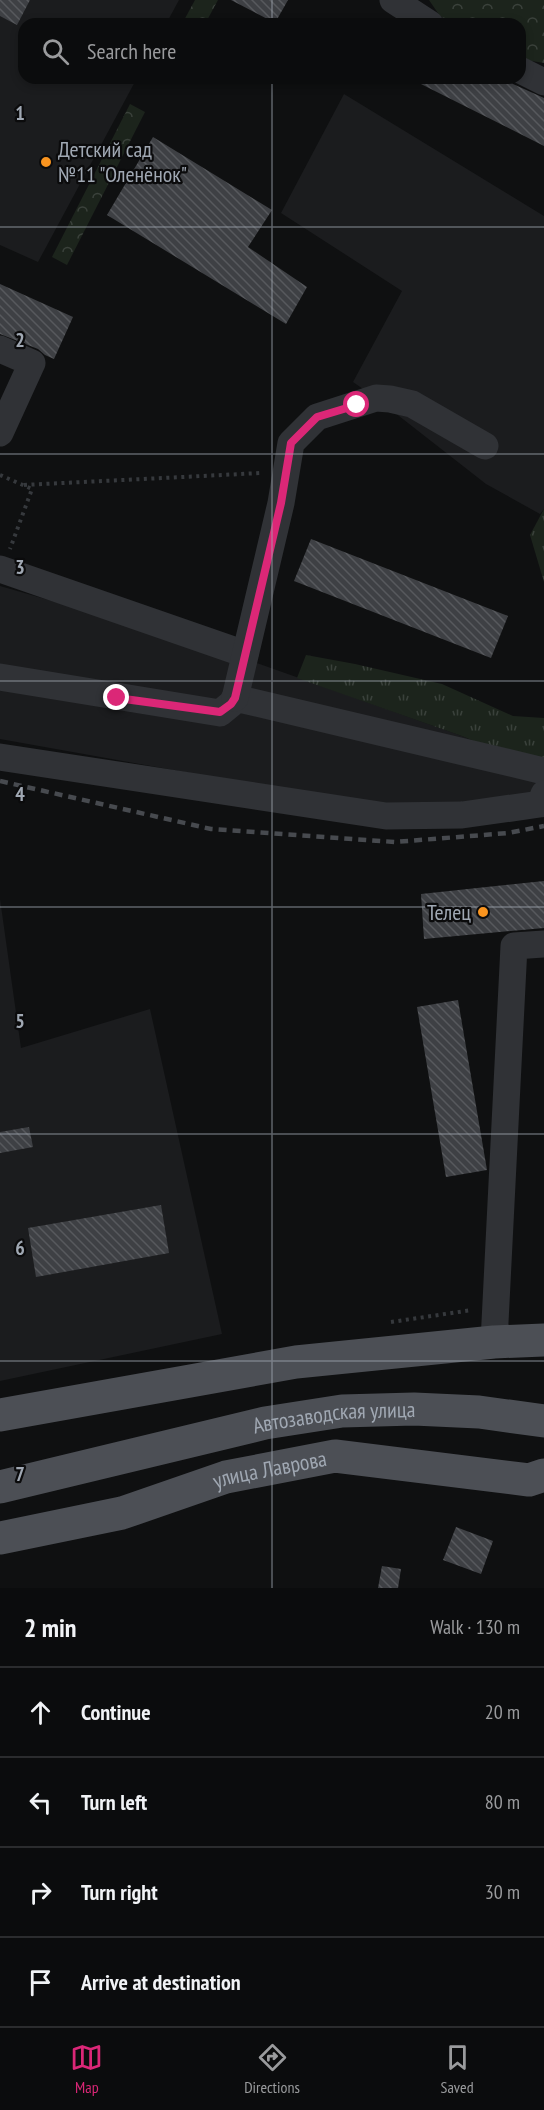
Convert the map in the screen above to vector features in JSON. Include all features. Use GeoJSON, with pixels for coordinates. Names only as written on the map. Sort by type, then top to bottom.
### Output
{"type":"FeatureCollection","features":[{"type":"Feature","properties":{"kind":"main road"},"geometry":{"type":"LineString","coordinates":[[0,1415],[296,1362],[494,1342],[544,1340]]}},
{"type":"Feature","properties":{"kind":"main road","name":"Автозаводская улица"},"geometry":{"type":"LineString","coordinates":[[0,1487],[265,1423],[342,1411],[414,1409],[478,1412],[544,1421]]}},
{"type":"Feature","properties":{"kind":"main road","name":"улица Лаврова"},"geometry":{"type":"LineString","coordinates":[[0,1538],[122,1513],[226,1477],[335,1456],[529,1480],[544,1475]]}},
{"type":"Feature","properties":{"kind":"lane"},"geometry":{"type":"LineString","coordinates":[[393,0],[421,18]]}},
{"type":"Feature","properties":{"kind":"lane"},"geometry":{"type":"LineString","coordinates":[[526,73],[544,82]]}},
{"type":"Feature","properties":{"kind":"lane"},"geometry":{"type":"LineString","coordinates":[[0,350],[32,363],[0,432]]}},
{"type":"Feature","properties":{"kind":"lane"},"geometry":{"type":"LineString","coordinates":[[0,677],[220,712],[235,698],[281,503],[291,443],[317,417],[376,398],[412,404],[485,446]]}},
{"type":"Feature","properties":{"kind":"lane"},"geometry":{"type":"LineString","coordinates":[[1,569],[245,654]]}},
{"type":"Feature","properties":{"kind":"lane"},"geometry":{"type":"LineString","coordinates":[[235,698],[544,771]]}},
{"type":"Feature","properties":{"kind":"lane"},"geometry":{"type":"LineString","coordinates":[[0,757],[386,816],[469,814],[540,804],[544,794]]}},
{"type":"Feature","properties":{"kind":"lane"},"geometry":{"type":"LineString","coordinates":[[494,1342],[514,946],[544,944]]}},
{"type":"Feature","properties":{"kind":"path"},"geometry":{"type":"LineString","coordinates":[[24,485],[286,471]]}},
{"type":"Feature","properties":{"kind":"path"},"geometry":{"type":"LineString","coordinates":[[0,475],[32,489],[1,569]]}},
{"type":"Feature","properties":{"kind":"shaded area","name":"Детский сад №11 \"Оленёнок\""},"geometry":{"type":"Polygon","coordinates":[[[0,0],[179,0],[169,18],[18,18],[18,84],[134,84],[38,262],[0,245],[0,0]]]}},
{"type":"Feature","properties":{"kind":"shaded area"},"geometry":{"type":"Polygon","coordinates":[[[344,94],[544,216],[544,509],[540,514],[486,484],[353,382],[402,291],[281,213],[344,94]]]}},
{"type":"Feature","properties":{"kind":"shaded area"},"geometry":{"type":"Polygon","coordinates":[[[0,586],[206,645],[462,736],[544,770],[544,802],[402,811],[0,739],[0,586]]]}},
{"type":"Feature","properties":{"kind":"shaded area"},"geometry":{"type":"Polygon","coordinates":[[[0,899],[21,1048],[150,1009],[222,1334],[0,1381],[0,899]]]}},
{"type":"Feature","properties":{"kind":"green space"},"geometry":{"type":"Polygon","coordinates":[[[195,0],[218,0],[208,18],[185,18],[195,0]]]}},
{"type":"Feature","properties":{"kind":"green space"},"geometry":{"type":"Polygon","coordinates":[[[429,0],[544,0],[544,63],[526,60],[526,18],[443,18],[429,0]]]}},
{"type":"Feature","properties":{"kind":"green space"},"geometry":{"type":"Polygon","coordinates":[[[130,104],[145,112],[67,265],[52,257],[130,104]]]}},
{"type":"Feature","properties":{"kind":"green space"},"geometry":{"type":"Polygon","coordinates":[[[544,509],[544,582],[530,535],[544,509]]]}},
{"type":"Feature","properties":{"kind":"green space"},"geometry":{"type":"Polygon","coordinates":[[[306,655],[442,684],[513,716],[544,718],[544,770],[462,736],[297,678],[306,655]]]}},
{"type":"Feature","properties":{"kind":"building"},"geometry":{"type":"Polygon","coordinates":[[[0,0],[30,0],[21,18],[18,18],[17,25],[0,16],[0,0]]]}},
{"type":"Feature","properties":{"kind":"building"},"geometry":{"type":"Polygon","coordinates":[[[231,0],[288,0],[278,18],[265,18],[231,0]]]}},
{"type":"Feature","properties":{"kind":"building"},"geometry":{"type":"Polygon","coordinates":[[[421,84],[513,84],[544,98],[544,146],[421,84]]]}},
{"type":"Feature","properties":{"kind":"building"},"geometry":{"type":"Polygon","coordinates":[[[153,137],[272,210],[248,247],[307,287],[286,324],[107,215],[153,137]]]}},
{"type":"Feature","properties":{"kind":"building"},"geometry":{"type":"Polygon","coordinates":[[[0,284],[73,317],[54,359],[38,349],[0,334],[0,284]]]}},
{"type":"Feature","properties":{"kind":"building"},"geometry":{"type":"Polygon","coordinates":[[[311,539],[508,616],[491,658],[294,581],[311,539]]]}},
{"type":"Feature","properties":{"kind":"building","name":"Телец"},"geometry":{"type":"Polygon","coordinates":[[[544,881],[544,928],[424,939],[421,894],[544,881]]]}},
{"type":"Feature","properties":{"kind":"building"},"geometry":{"type":"Polygon","coordinates":[[[458,1000],[487,1170],[446,1177],[417,1007],[458,1000]]]}},
{"type":"Feature","properties":{"kind":"building"},"geometry":{"type":"Polygon","coordinates":[[[29,1127],[33,1147],[0,1153],[0,1132],[29,1127]]]}},
{"type":"Feature","properties":{"kind":"building"},"geometry":{"type":"Polygon","coordinates":[[[161,1205],[169,1253],[36,1277],[28,1228],[161,1205]]]}},
{"type":"Feature","properties":{"kind":"building"},"geometry":{"type":"Polygon","coordinates":[[[456,1527],[493,1541],[481,1574],[443,1560],[456,1527]]]}},
{"type":"Feature","properties":{"kind":"building"},"geometry":{"type":"Polygon","coordinates":[[[382,1566],[401,1569],[398,1588],[378,1588],[382,1566]]]}},
{"type":"Feature","properties":{"kind":"railway"},"geometry":{"type":"LineString","coordinates":[[0,781],[211,829],[395,842],[508,833],[544,826]]}},
{"type":"Feature","properties":{"kind":"place","name":"Детский сад №11 \"Оленёнок\""},"geometry":{"type":"Point","coordinates":[46,162]}},
{"type":"Feature","properties":{"kind":"place","name":"Телец"},"geometry":{"type":"Point","coordinates":[483,912]}},
{"type":"Feature","properties":{"kind":"route"},"geometry":{"type":"LineString","coordinates":[[117,698],[220,712],[231,704],[235,698],[281,503],[291,443],[317,417],[357,405]]}}]}
